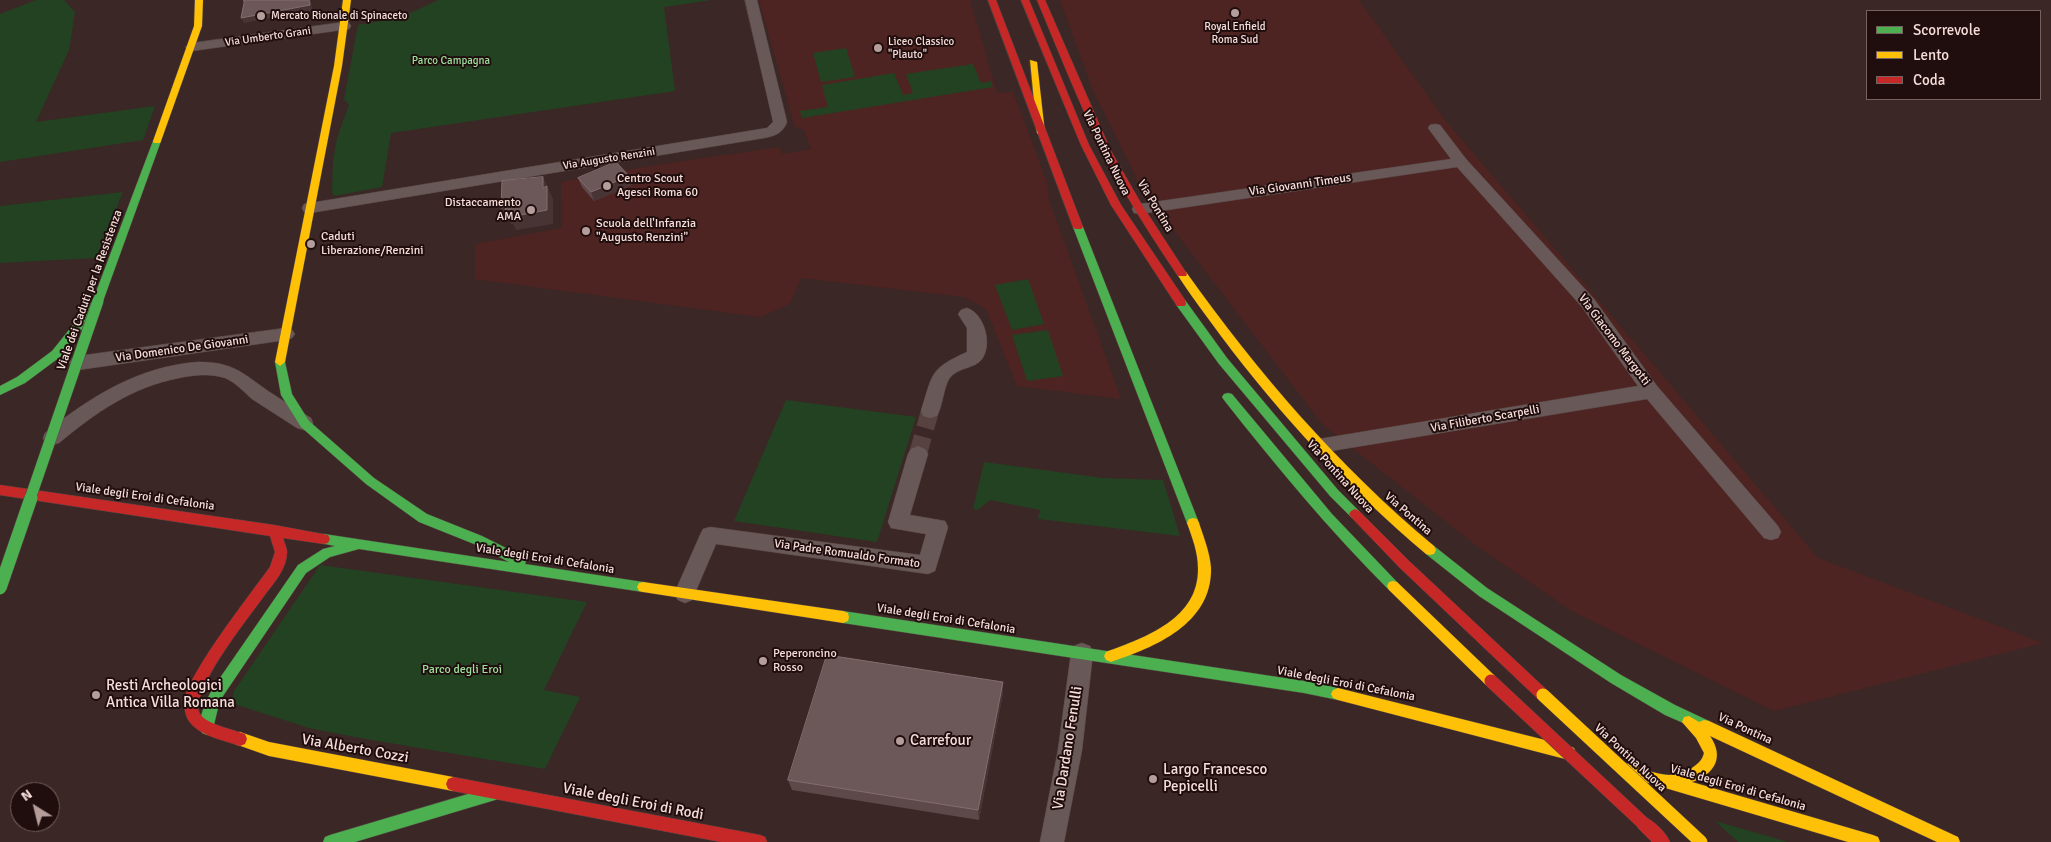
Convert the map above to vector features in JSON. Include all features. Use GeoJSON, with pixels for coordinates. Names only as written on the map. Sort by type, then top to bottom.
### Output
{"type":"FeatureCollection","features":[{"type":"Feature","properties":{"kind":"main road","name":"Viale dei Caduti per la Resistenza"},"geometry":{"type":"LineString","coordinates":[[0,588],[98,301],[193,43],[200,7],[199,0]]}},
{"type":"Feature","properties":{"kind":"main road"},"geometry":{"type":"LineString","coordinates":[[347,0],[345,22],[280,362],[287,394],[305,424],[370,481],[423,518],[478,540],[545,573]]}},
{"type":"Feature","properties":{"kind":"main road"},"geometry":{"type":"LineString","coordinates":[[992,0],[1041,133],[1180,486],[1202,548],[1206,567],[1200,596],[1188,616],[1166,633],[1143,645],[1107,657]]}},
{"type":"Feature","properties":{"kind":"main road","name":"Via Pontina Nuova"},"geometry":{"type":"LineString","coordinates":[[1026,0],[1048,60],[1084,144],[1116,205],[1160,274],[1223,361],[1334,492],[1404,564],[1701,842]]}},
{"type":"Feature","properties":{"kind":"main road","name":"Via Pontina"},"geometry":{"type":"LineString","coordinates":[[1041,0],[1099,134],[1162,245],[1215,320],[1319,446],[1347,477],[1389,517],[1472,584],[1573,653],[1670,710],[1953,842]]}},
{"type":"Feature","properties":{"kind":"main road"},"geometry":{"type":"LineString","coordinates":[[1041,133],[1031,58],[1051,108]]}},
{"type":"Feature","properties":{"kind":"main road"},"geometry":{"type":"LineString","coordinates":[[0,391],[21,380],[56,354],[98,301]]}},
{"type":"Feature","properties":{"kind":"main road"},"geometry":{"type":"LineString","coordinates":[[1218,384],[1278,459],[1369,563],[1491,681],[1663,842]]}},
{"type":"Feature","properties":{"kind":"main road","name":"Viale degli Eroi di Cefalonia"},"geometry":{"type":"LineString","coordinates":[[0,490],[1304,687],[1484,729],[1873,842]]}},
{"type":"Feature","properties":{"kind":"main road"},"geometry":{"type":"LineString","coordinates":[[274,530],[280,547],[279,563],[210,662],[192,697],[191,709],[194,717],[207,728],[212,703],[218,692],[302,569],[320,555],[336,549],[374,545]]}},
{"type":"Feature","properties":{"kind":"main road"},"geometry":{"type":"LineString","coordinates":[[1668,782],[1698,774],[1704,769],[1712,754],[1710,744],[1700,731],[1670,710]]}},
{"type":"Feature","properties":{"kind":"main road","name":"Via Alberto Cozzi"},"geometry":{"type":"LineString","coordinates":[[207,728],[269,749],[501,791]]}},
{"type":"Feature","properties":{"kind":"main road"},"geometry":{"type":"LineString","coordinates":[[330,842],[501,791]]}},
{"type":"Feature","properties":{"kind":"main road","name":"Viale degli Eroi di Rodi"},"geometry":{"type":"LineString","coordinates":[[501,791],[750,841]]}},
{"type":"Feature","properties":{"kind":"street","name":"Via Augusto Renzini"},"geometry":{"type":"LineString","coordinates":[[310,208],[773,131],[779,126],[780,122],[750,0]]}},
{"type":"Feature","properties":{"kind":"street","name":"Via Umberto Grani"},"geometry":{"type":"LineString","coordinates":[[193,43],[345,22]]}},
{"type":"Feature","properties":{"kind":"street","name":"Via Giacomo Margotti"},"geometry":{"type":"LineString","coordinates":[[1435,128],[1460,162],[1588,303],[1651,391],[1771,532]]}},
{"type":"Feature","properties":{"kind":"street","name":"Via Giovanni Timeus"},"geometry":{"type":"LineString","coordinates":[[1140,209],[1460,162]]}},
{"type":"Feature","properties":{"kind":"street"},"geometry":{"type":"LineString","coordinates":[[930,411],[941,376],[950,367],[975,356],[978,336],[971,318],[967,314]]}},
{"type":"Feature","properties":{"kind":"street","name":"Via Domenico De Giovanni"},"geometry":{"type":"LineString","coordinates":[[78,363],[286,334]]}},
{"type":"Feature","properties":{"kind":"street"},"geometry":{"type":"LineString","coordinates":[[52,438],[99,402],[122,388],[146,378],[195,368],[216,370],[234,375],[305,424]]}},
{"type":"Feature","properties":{"kind":"street","name":"Via Filiberto Scarpelli"},"geometry":{"type":"LineString","coordinates":[[1319,446],[1651,391]]}},
{"type":"Feature","properties":{"kind":"street","name":"Via Padre Romualdo Formato"},"geometry":{"type":"LineString","coordinates":[[685,594],[710,535],[928,565],[938,527],[898,522],[918,454]]}},
{"type":"Feature","properties":{"kind":"street","name":"Via Dardano Fenulli"},"geometry":{"type":"LineString","coordinates":[[1052,842],[1070,750],[1082,653]]}},
{"type":"Feature","properties":{"kind":"shaded area"},"geometry":{"type":"Polygon","coordinates":[[[759,0],[970,0],[997,93],[1013,92],[1047,182],[1049,200],[1121,399],[1017,386],[986,309],[965,297],[801,278],[790,304],[760,317],[475,279],[475,244],[562,228],[561,182],[650,166],[779,147],[782,154],[811,149],[804,130],[795,127],[759,0]]]}},
{"type":"Feature","properties":{"kind":"shaded area"},"geometry":{"type":"Polygon","coordinates":[[[1060,0],[1359,0],[1445,120],[1818,558],[2043,643],[1774,711],[1570,610],[1477,546],[1323,425],[1141,187],[1093,90],[1060,0]]]}},
{"type":"Feature","properties":{"kind":"green space"},"geometry":{"type":"Polygon","coordinates":[[[36,0],[64,0],[75,12],[69,50],[36,122],[155,106],[143,140],[0,162],[0,14],[36,0]]]}},
{"type":"Feature","properties":{"kind":"green space","name":"Parco Campagna"},"geometry":{"type":"Polygon","coordinates":[[[438,0],[712,0],[664,7],[675,91],[391,133],[382,187],[334,196],[332,192],[333,161],[337,138],[349,105],[344,99],[358,25],[402,17],[438,0]]]}},
{"type":"Feature","properties":{"kind":"green space"},"geometry":{"type":"Polygon","coordinates":[[[846,48],[855,77],[821,82],[813,53],[846,48]]]}},
{"type":"Feature","properties":{"kind":"green space"},"geometry":{"type":"Polygon","coordinates":[[[973,64],[981,83],[991,81],[993,87],[802,118],[800,111],[828,107],[822,85],[894,73],[903,95],[913,93],[906,74],[973,64]]]}},
{"type":"Feature","properties":{"kind":"green space"},"geometry":{"type":"Polygon","coordinates":[[[123,192],[96,258],[0,263],[0,206],[123,192]]]}},
{"type":"Feature","properties":{"kind":"green space"},"geometry":{"type":"Polygon","coordinates":[[[1028,279],[1044,324],[1012,330],[995,285],[1028,279]]]}},
{"type":"Feature","properties":{"kind":"green space"},"geometry":{"type":"Polygon","coordinates":[[[1048,330],[1063,376],[1027,381],[1012,335],[1048,330]]]}},
{"type":"Feature","properties":{"kind":"green space"},"geometry":{"type":"Polygon","coordinates":[[[786,400],[916,417],[877,542],[734,521],[786,400]]]}},
{"type":"Feature","properties":{"kind":"green space"},"geometry":{"type":"Polygon","coordinates":[[[984,462],[1103,478],[1163,480],[1180,536],[1038,519],[1040,510],[990,500],[978,510],[973,509],[984,462]]]}},
{"type":"Feature","properties":{"kind":"green space","name":"Parco degli Eroi"},"geometry":{"type":"Polygon","coordinates":[[[320,565],[587,602],[544,690],[580,697],[545,769],[309,728],[231,703],[234,691],[320,565]]]}},
{"type":"Feature","properties":{"kind":"green space"},"geometry":{"type":"Polygon","coordinates":[[[1715,821],[1788,842],[1738,842],[1715,821]]]}},
{"type":"Feature","properties":{"kind":"building","name":"Mercato Rionale di Spinaceto"},"geometry":{"type":"Polygon","coordinates":[[[244,0],[309,0],[310,5],[241,18],[244,0]]]}},
{"type":"Feature","properties":{"kind":"building"},"geometry":{"type":"Polygon","coordinates":[[[616,162],[629,176],[591,192],[578,178],[616,162]]]}},
{"type":"Feature","properties":{"kind":"building"},"geometry":{"type":"Polygon","coordinates":[[[543,177],[543,188],[547,186],[547,210],[510,217],[510,210],[505,210],[506,207],[501,208],[502,181],[543,177]]]}},
{"type":"Feature","properties":{"kind":"building","name":"Carrefour"},"geometry":{"type":"Polygon","coordinates":[[[827,655],[1003,682],[978,810],[788,780],[827,655]]]}},
{"type":"Feature","properties":{"kind":"tunnel"},"geometry":{"type":"LineString","coordinates":[[918,454],[930,411]]}},
{"type":"Feature","properties":{"kind":"traffic: fast"},"geometry":{"type":"LineString","coordinates":[[0,391],[21,380],[56,354],[98,301],[157,141]]}},
{"type":"Feature","properties":{"kind":"traffic: fast"},"geometry":{"type":"LineString","coordinates":[[1078,227],[1193,523]]}},
{"type":"Feature","properties":{"kind":"traffic: fast"},"geometry":{"type":"LineString","coordinates":[[0,588],[98,301]]}},
{"type":"Feature","properties":{"kind":"traffic: fast"},"geometry":{"type":"LineString","coordinates":[[1181,303],[1223,361],[1334,493],[1355,514]]}},
{"type":"Feature","properties":{"kind":"traffic: fast"},"geometry":{"type":"LineString","coordinates":[[280,362],[287,395],[305,424],[370,481],[423,518],[478,540],[520,561]]}},
{"type":"Feature","properties":{"kind":"traffic: fast"},"geometry":{"type":"LineString","coordinates":[[1228,397],[1328,518],[1393,586]]}},
{"type":"Feature","properties":{"kind":"traffic: fast"},"geometry":{"type":"LineString","coordinates":[[324,539],[643,587]]}},
{"type":"Feature","properties":{"kind":"traffic: fast"},"geometry":{"type":"LineString","coordinates":[[207,728],[212,703],[218,692],[302,569],[327,553],[355,546]]}},
{"type":"Feature","properties":{"kind":"traffic: fast"},"geometry":{"type":"LineString","coordinates":[[1430,550],[1483,592],[1616,679],[1670,710],[1704,726]]}},
{"type":"Feature","properties":{"kind":"traffic: fast"},"geometry":{"type":"LineString","coordinates":[[843,617],[1304,687],[1338,694]]}},
{"type":"Feature","properties":{"kind":"traffic: fast"},"geometry":{"type":"LineString","coordinates":[[330,842],[495,793]]}},
{"type":"Feature","properties":{"kind":"traffic: slow"},"geometry":{"type":"LineString","coordinates":[[157,141],[198,26],[199,0]]}},
{"type":"Feature","properties":{"kind":"traffic: slow"},"geometry":{"type":"LineString","coordinates":[[280,362],[338,66],[347,0]]}},
{"type":"Feature","properties":{"kind":"traffic: slow"},"geometry":{"type":"LineString","coordinates":[[1033,62],[1041,133]]}},
{"type":"Feature","properties":{"kind":"traffic: slow"},"geometry":{"type":"LineString","coordinates":[[1182,274],[1237,349],[1296,421],[1361,489],[1430,550]]}},
{"type":"Feature","properties":{"kind":"traffic: slow"},"geometry":{"type":"LineString","coordinates":[[1111,656],[1157,638],[1183,619],[1193,606],[1200,592],[1204,575],[1204,562],[1193,523]]}},
{"type":"Feature","properties":{"kind":"traffic: slow"},"geometry":{"type":"LineString","coordinates":[[1393,586],[1491,681]]}},
{"type":"Feature","properties":{"kind":"traffic: slow"},"geometry":{"type":"LineString","coordinates":[[643,587],[843,617]]}},
{"type":"Feature","properties":{"kind":"traffic: slow"},"geometry":{"type":"LineString","coordinates":[[1338,694],[1569,753]]}},
{"type":"Feature","properties":{"kind":"traffic: slow"},"geometry":{"type":"LineString","coordinates":[[1543,695],[1701,842]]}},
{"type":"Feature","properties":{"kind":"traffic: slow"},"geometry":{"type":"LineString","coordinates":[[1668,782],[1695,774],[1704,768],[1709,761],[1711,753],[1708,744],[1689,722]]}},
{"type":"Feature","properties":{"kind":"traffic: slow"},"geometry":{"type":"LineString","coordinates":[[1704,726],[1953,842]]}},
{"type":"Feature","properties":{"kind":"traffic: slow"},"geometry":{"type":"LineString","coordinates":[[240,739],[269,749],[453,784]]}},
{"type":"Feature","properties":{"kind":"traffic: slow"},"geometry":{"type":"LineString","coordinates":[[1623,769],[1873,842]]}},
{"type":"Feature","properties":{"kind":"traffic: jam"},"geometry":{"type":"LineString","coordinates":[[992,0],[1078,227]]}},
{"type":"Feature","properties":{"kind":"traffic: jam"},"geometry":{"type":"LineString","coordinates":[[1025,0],[1085,145],[1116,205],[1181,303]]}},
{"type":"Feature","properties":{"kind":"traffic: jam"},"geometry":{"type":"LineString","coordinates":[[1041,0],[1083,100],[1116,169],[1182,274]]}},
{"type":"Feature","properties":{"kind":"traffic: jam"},"geometry":{"type":"LineString","coordinates":[[0,490],[324,539]]}},
{"type":"Feature","properties":{"kind":"traffic: jam"},"geometry":{"type":"LineString","coordinates":[[1355,514],[1404,564],[1543,695]]}},
{"type":"Feature","properties":{"kind":"traffic: jam"},"geometry":{"type":"LineString","coordinates":[[240,739],[203,726],[194,717],[191,702],[196,686],[210,662],[276,569],[281,552],[274,530]]}},
{"type":"Feature","properties":{"kind":"traffic: jam"},"geometry":{"type":"LineString","coordinates":[[1491,681],[1643,823]]}},
{"type":"Feature","properties":{"kind":"traffic: jam"},"geometry":{"type":"LineString","coordinates":[[453,784],[760,842]]}},
{"type":"Feature","properties":{"kind":"traffic: jam"},"geometry":{"type":"LineString","coordinates":[[1643,823],[1663,842]]}},
{"type":"Feature","properties":{"kind":"place","name":"Royal Enfield Roma Sud"},"geometry":{"type":"Point","coordinates":[1235,13]}},
{"type":"Feature","properties":{"kind":"place","name":"Mercato Rionale di Spinaceto"},"geometry":{"type":"Point","coordinates":[261,16]}},
{"type":"Feature","properties":{"kind":"place","name":"Liceo Classico \"Plauto\""},"geometry":{"type":"Point","coordinates":[878,48]}},
{"type":"Feature","properties":{"kind":"place","name":"Centro Scout Agesci Roma 60"},"geometry":{"type":"Point","coordinates":[607,186]}},
{"type":"Feature","properties":{"kind":"place","name":"Distaccamento AMA"},"geometry":{"type":"Point","coordinates":[531,210]}},
{"type":"Feature","properties":{"kind":"place","name":"Scuola dell'Infanzia \"Augusto Renzini\""},"geometry":{"type":"Point","coordinates":[586,231]}},
{"type":"Feature","properties":{"kind":"place","name":"Caduti Liberazione/Renzini"},"geometry":{"type":"Point","coordinates":[311,244]}},
{"type":"Feature","properties":{"kind":"place","name":"Peperoncino Rosso"},"geometry":{"type":"Point","coordinates":[763,661]}},
{"type":"Feature","properties":{"kind":"place","name":"Resti Archeologici Antica Villa Romana"},"geometry":{"type":"Point","coordinates":[96,695]}},
{"type":"Feature","properties":{"kind":"place","name":"Carrefour"},"geometry":{"type":"Point","coordinates":[900,741]}},
{"type":"Feature","properties":{"kind":"place","name":"Largo Francesco Pepicelli"},"geometry":{"type":"Point","coordinates":[1153,779]}}]}
